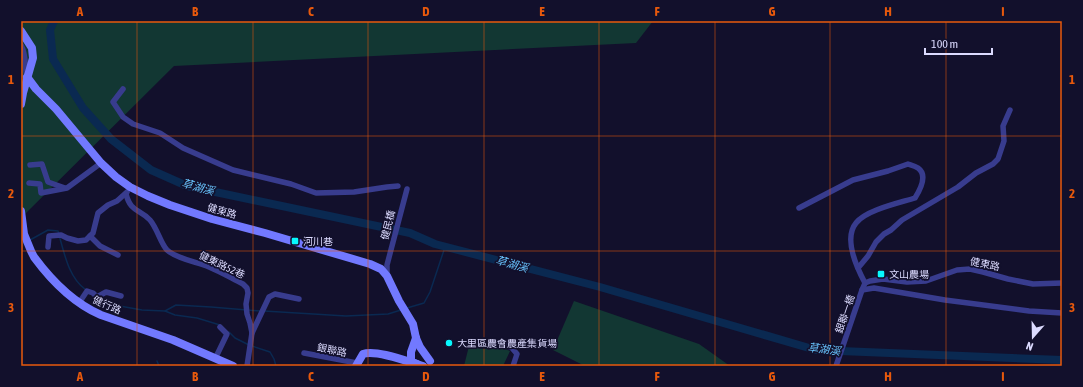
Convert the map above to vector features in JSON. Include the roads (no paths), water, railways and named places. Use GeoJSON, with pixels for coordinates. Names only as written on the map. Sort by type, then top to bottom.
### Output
{"type":"FeatureCollection","features":[{"type":"Feature","properties":{"kind":"street"},"geometry":{"type":"LineString","coordinates":[[21,31],[32,48],[33,54],[21,104]]}},
{"type":"Feature","properties":{"kind":"street"},"geometry":{"type":"LineString","coordinates":[[21,45],[25,51],[27,77]]}},
{"type":"Feature","properties":{"kind":"street","name":"健東路"},"geometry":{"type":"LineString","coordinates":[[27,77],[101,163],[116,176],[128,190],[212,219],[370,264],[381,269],[387,276],[388,281],[412,324],[416,338],[424,353],[433,364]]}},
{"type":"Feature","properties":{"kind":"street"},"geometry":{"type":"LineString","coordinates":[[123,89],[113,102],[123,117],[133,124],[160,133],[182,148],[233,170],[291,184],[316,193],[354,192],[387,186],[398,186]]}},
{"type":"Feature","properties":{"kind":"street"},"geometry":{"type":"LineString","coordinates":[[858,268],[868,256],[876,242],[884,234],[902,220],[958,187],[976,173],[993,164],[998,159],[1004,141],[1003,126],[1010,110]]}},
{"type":"Feature","properties":{"kind":"street"},"geometry":{"type":"LineString","coordinates":[[29,183],[40,184],[41,193],[67,188],[101,163]]}},
{"type":"Feature","properties":{"kind":"street"},"geometry":{"type":"LineString","coordinates":[[30,165],[42,164],[48,182],[67,188]]}},
{"type":"Feature","properties":{"kind":"street"},"geometry":{"type":"LineString","coordinates":[[799,208],[853,180],[908,164],[919,169],[923,176],[919,192],[915,198],[869,213],[855,223],[851,232],[851,246],[855,261],[865,283],[862,290]]}},
{"type":"Feature","properties":{"kind":"street","name":"健民橋"},"geometry":{"type":"LineString","coordinates":[[387,276],[387,265],[407,189]]}},
{"type":"Feature","properties":{"kind":"street"},"geometry":{"type":"LineString","coordinates":[[48,247],[49,236],[60,235],[78,241],[86,240],[93,233],[98,213],[108,205],[117,201],[128,190]]}},
{"type":"Feature","properties":{"kind":"street","name":"健東路52巷"},"geometry":{"type":"LineString","coordinates":[[128,190],[128,202],[132,208],[150,220],[166,249],[174,254],[208,267],[247,288],[247,314],[252,334]]}},
{"type":"Feature","properties":{"kind":"street","name":"健行路"},"geometry":{"type":"LineString","coordinates":[[21,211],[24,234],[34,256],[62,289],[92,312],[173,340],[233,366]]}},
{"type":"Feature","properties":{"kind":"street"},"geometry":{"type":"LineString","coordinates":[[90,236],[100,246],[118,255]]}},
{"type":"Feature","properties":{"kind":"street","name":"健東路"},"geometry":{"type":"LineString","coordinates":[[865,283],[883,280],[907,282],[926,281],[956,270],[970,269],[1033,284],[1062,283]]}},
{"type":"Feature","properties":{"kind":"street"},"geometry":{"type":"LineString","coordinates":[[862,290],[874,288],[945,300],[1062,313]]}},
{"type":"Feature","properties":{"kind":"street","name":"銀聯一橋"},"geometry":{"type":"LineString","coordinates":[[836,366],[862,290]]}},
{"type":"Feature","properties":{"kind":"street"},"geometry":{"type":"LineString","coordinates":[[80,303],[87,291],[93,293],[97,297],[106,292],[121,296]]}},
{"type":"Feature","properties":{"kind":"street"},"geometry":{"type":"LineString","coordinates":[[247,366],[252,334],[269,297],[275,294],[299,299]]}},
{"type":"Feature","properties":{"kind":"street"},"geometry":{"type":"LineString","coordinates":[[215,359],[227,334],[220,327]]}},
{"type":"Feature","properties":{"kind":"street"},"geometry":{"type":"LineString","coordinates":[[357,365],[363,354],[368,352],[411,361],[416,338]]}},
{"type":"Feature","properties":{"kind":"street"},"geometry":{"type":"LineString","coordinates":[[500,343],[512,348],[517,354],[513,366]]}},
{"type":"Feature","properties":{"kind":"street","name":"健東路"},"geometry":{"type":"LineString","coordinates":[[411,361],[413,354],[417,352],[433,364]]}},
{"type":"Feature","properties":{"kind":"street","name":"銀聯路"},"geometry":{"type":"LineString","coordinates":[[304,353],[357,365]]}},
{"type":"Feature","properties":{"kind":"waterway","name":"草湖溪"},"geometry":{"type":"LineString","coordinates":[[54,21],[50,30],[53,59],[83,108],[111,139],[151,170],[187,186],[410,233],[435,244],[600,287],[816,350],[1062,360]]}},
{"type":"Feature","properties":{"kind":"waterway"},"geometry":{"type":"LineString","coordinates":[[30,240],[48,230],[58,231],[71,271],[80,285],[86,290]]}},
{"type":"Feature","properties":{"kind":"waterway"},"geometry":{"type":"LineString","coordinates":[[21,255],[23,243],[25,243]]}},
{"type":"Feature","properties":{"kind":"waterway"},"geometry":{"type":"LineString","coordinates":[[407,308],[424,303],[430,292],[445,247]]}},
{"type":"Feature","properties":{"kind":"waterway"},"geometry":{"type":"LineString","coordinates":[[98,299],[103,303],[142,310],[165,311],[176,305],[260,311]]}},
{"type":"Feature","properties":{"kind":"waterway"},"geometry":{"type":"LineString","coordinates":[[264,311],[346,316],[388,314],[401,310]]}},
{"type":"Feature","properties":{"kind":"waterway"},"geometry":{"type":"LineString","coordinates":[[165,311],[175,315],[197,318],[220,325]]}},
{"type":"Feature","properties":{"kind":"waterway"},"geometry":{"type":"LineString","coordinates":[[229,332],[235,338],[249,345]]}},
{"type":"Feature","properties":{"kind":"waterway"},"geometry":{"type":"LineString","coordinates":[[252,346],[270,352],[276,366]]}},
{"type":"Feature","properties":{"kind":"waterway"},"geometry":{"type":"LineString","coordinates":[[157,361],[159,366]]}},
{"type":"Feature","properties":{"kind":"place","name":"河川巷"},"geometry":{"type":"Point","coordinates":[295,241]}},
{"type":"Feature","properties":{"kind":"place","name":"文山農場"},"geometry":{"type":"Point","coordinates":[881,274]}},
{"type":"Feature","properties":{"kind":"place","name":"大里區農會農產集貨場"},"geometry":{"type":"Point","coordinates":[449,343]}}]}
